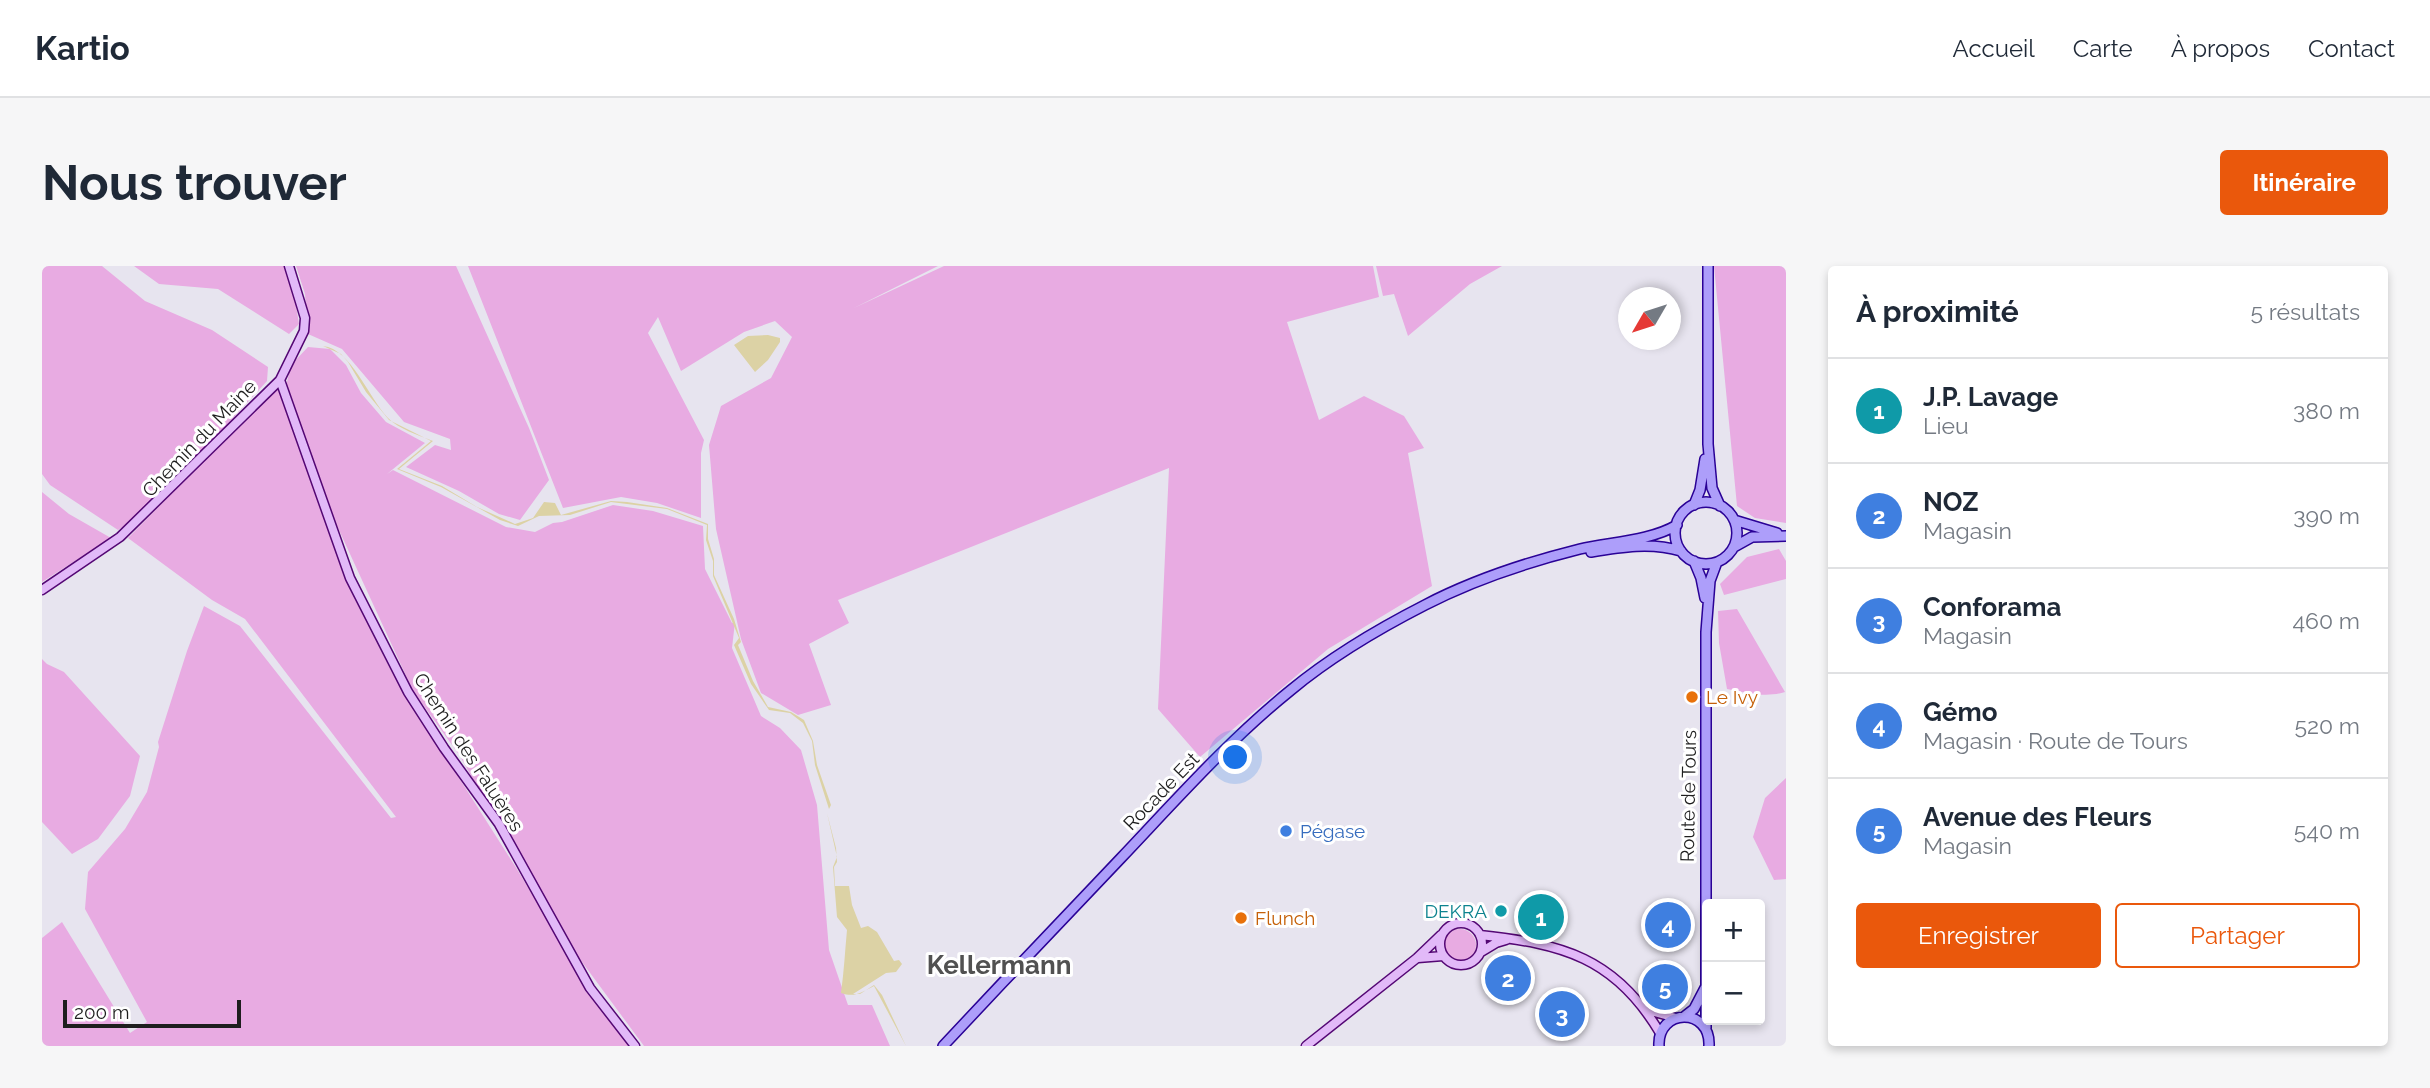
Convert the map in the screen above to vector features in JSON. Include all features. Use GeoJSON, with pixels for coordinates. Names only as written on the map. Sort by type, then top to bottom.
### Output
{"type":"FeatureCollection","features":[{"type":"Feature","properties":{"kind":"main road"},"geometry":{"type":"LineString","coordinates":[[1708,266],[1708,444],[1712,488],[1720,506],[1734,520],[1786,535]]}},
{"type":"Feature","properties":{"kind":"main road"},"geometry":{"type":"LineString","coordinates":[[1694,505],[1700,490],[1708,444]]}},
{"type":"Feature","properties":{"kind":"main road"},"geometry":{"type":"LineString","coordinates":[[1720,506],[1707,502],[1694,505],[1686,510],[1677,525],[1677,543],[1681,551],[1694,561],[1705,564],[1717,562],[1752,537],[1786,535]]}},
{"type":"Feature","properties":{"kind":"main road"},"geometry":{"type":"LineString","coordinates":[[1734,520],[1737,539],[1734,548]]}},
{"type":"Feature","properties":{"kind":"main road","name":"Rocade Est"},"geometry":{"type":"LineString","coordinates":[[943,1046],[1211,764],[1293,688],[1371,634],[1429,603],[1510,570],[1608,542],[1659,534],[1677,525]]}},
{"type":"Feature","properties":{"kind":"main road","name":"Rocade Est"},"geometry":{"type":"LineString","coordinates":[[1555,557],[1640,545],[1681,551]]}},
{"type":"Feature","properties":{"kind":"main road","name":"Route de Tours"},"geometry":{"type":"LineString","coordinates":[[1694,561],[1707,606]]}},
{"type":"Feature","properties":{"kind":"main road","name":"Route de Tours"},"geometry":{"type":"LineString","coordinates":[[1706,962],[1707,606],[1710,581],[1717,562]]}},
{"type":"Feature","properties":{"kind":"main road"},"geometry":{"type":"LineString","coordinates":[[1659,1046],[1660,1033],[1669,1021],[1694,1009],[1702,994]]}},
{"type":"Feature","properties":{"kind":"main road"},"geometry":{"type":"LineString","coordinates":[[1681,1017],[1696,1020],[1706,1028]]}},
{"type":"Feature","properties":{"kind":"main road","name":"Route de Tours"},"geometry":{"type":"LineString","coordinates":[[1706,1028],[1709,1046]]}},
{"type":"Feature","properties":{"kind":"street","name":"Chemin du Maine"},"geometry":{"type":"LineString","coordinates":[[42,590],[99,552],[136,522],[280,380],[304,331],[305,318],[289,266]]}},
{"type":"Feature","properties":{"kind":"street","name":"Chemin des Faluères"},"geometry":{"type":"LineString","coordinates":[[280,380],[350,578],[408,692],[504,832],[590,988],[635,1046]]}},
{"type":"Feature","properties":{"kind":"street"},"geometry":{"type":"LineString","coordinates":[[1306,1046],[1417,958],[1449,927],[1461,923],[1472,927],[1480,935],[1551,946],[1586,958],[1613,977],[1639,1003],[1660,1033]]}},
{"type":"Feature","properties":{"kind":"street"},"geometry":{"type":"LineString","coordinates":[[1480,935],[1480,952]]}},
{"type":"Feature","properties":{"kind":"street"},"geometry":{"type":"LineString","coordinates":[[1441,936],[1440,949],[1443,956],[1453,964],[1463,965],[1474,961],[1480,952],[1496,943],[1512,939]]}},
{"type":"Feature","properties":{"kind":"street"},"geometry":{"type":"LineString","coordinates":[[1417,958],[1443,956]]}},
{"type":"Feature","properties":{"kind":"street"},"geometry":{"type":"LineString","coordinates":[[1639,1003],[1651,1011],[1681,1017]]}},
{"type":"Feature","properties":{"kind":"shaded area"},"geometry":{"type":"Polygon","coordinates":[[[42,266],[102,266],[145,301],[212,330],[268,367],[267,381],[151,508],[118,530],[50,485],[42,474],[42,266]]]}},
{"type":"Feature","properties":{"kind":"shaded area"},"geometry":{"type":"Polygon","coordinates":[[[134,266],[285,266],[293,287],[299,324],[289,334],[218,289],[159,284],[134,266]]]}},
{"type":"Feature","properties":{"kind":"shaded area"},"geometry":{"type":"Polygon","coordinates":[[[296,266],[456,266],[529,428],[549,480],[520,520],[499,514],[459,491],[406,467],[435,445],[451,450],[450,439],[404,422],[342,349],[308,334],[305,294],[296,266]]]}},
{"type":"Feature","properties":{"kind":"shaded area"},"geometry":{"type":"Polygon","coordinates":[[[468,266],[938,266],[854,308],[944,266],[1373,266],[1379,297],[1287,322],[1319,420],[1364,396],[1404,416],[1424,448],[1408,453],[1432,586],[1328,649],[1200,757],[1158,709],[1169,468],[838,600],[849,623],[809,644],[831,705],[798,715],[761,693],[741,639],[716,529],[709,445],[721,406],[771,378],[792,337],[775,321],[744,332],[681,371],[658,317],[648,333],[704,440],[701,453],[701,518],[657,503],[621,497],[563,508],[468,266]]]}},
{"type":"Feature","properties":{"kind":"shaded area"},"geometry":{"type":"Polygon","coordinates":[[[1376,266],[1502,266],[1470,284],[1408,336],[1394,294],[1383,296],[1376,266]]]}},
{"type":"Feature","properties":{"kind":"shaded area"},"geometry":{"type":"Polygon","coordinates":[[[1714,266],[1786,266],[1786,523],[1755,518],[1737,506],[1714,266]]]}},
{"type":"Feature","properties":{"kind":"shaded area"},"geometry":{"type":"Polygon","coordinates":[[[768,335],[780,338],[780,342],[768,360],[755,372],[734,345],[748,336],[768,335]]]}},
{"type":"Feature","properties":{"kind":"shaded area"},"geometry":{"type":"Polygon","coordinates":[[[308,347],[330,349],[346,365],[361,393],[386,422],[425,443],[387,474],[393,470],[506,527],[535,532],[553,523],[613,505],[653,511],[703,526],[705,569],[732,623],[735,622],[732,648],[761,716],[780,728],[801,750],[817,805],[829,950],[848,1005],[872,1005],[890,1046],[644,1046],[551,920],[460,756],[413,691],[333,517],[286,386],[291,365],[308,347]]]}},
{"type":"Feature","properties":{"kind":"shaded area"},"geometry":{"type":"Polygon","coordinates":[[[348,362],[392,422],[389,420],[366,392],[348,362]]]}},
{"type":"Feature","properties":{"kind":"shaded area"},"geometry":{"type":"Polygon","coordinates":[[[277,386],[347,583],[393,674],[608,1019],[630,1046],[42,1046],[42,938],[62,922],[130,1033],[147,1022],[85,909],[88,872],[125,829],[147,792],[158,742],[204,606],[240,626],[391,818],[396,817],[245,619],[212,600],[128,538],[277,386]]]}},
{"type":"Feature","properties":{"kind":"shaded area"},"geometry":{"type":"Polygon","coordinates":[[[424,438],[433,441],[399,469],[442,486],[477,507],[515,524],[533,518],[544,502],[555,503],[561,515],[611,501],[667,508],[708,524],[708,539],[714,559],[714,575],[734,619],[741,642],[738,645],[753,681],[768,707],[791,712],[804,720],[813,741],[817,765],[831,805],[829,809],[815,765],[812,741],[803,723],[790,713],[769,710],[751,684],[734,645],[739,638],[713,576],[713,561],[706,540],[707,525],[667,509],[611,502],[570,515],[539,516],[518,526],[500,520],[441,487],[397,469],[431,441],[424,438]]]}},
{"type":"Feature","properties":{"kind":"shaded area"},"geometry":{"type":"Polygon","coordinates":[[[42,492],[69,514],[111,538],[42,582],[42,492]]]}},
{"type":"Feature","properties":{"kind":"shaded area"},"geometry":{"type":"Polygon","coordinates":[[[1779,549],[1786,561],[1786,579],[1724,595],[1720,584],[1747,557],[1779,549]]]}},
{"type":"Feature","properties":{"kind":"shaded area"},"geometry":{"type":"Polygon","coordinates":[[[1737,609],[1785,692],[1764,695],[1727,689],[1719,643],[1718,611],[1737,609]]]}},
{"type":"Feature","properties":{"kind":"shaded area"},"geometry":{"type":"Polygon","coordinates":[[[42,659],[64,672],[140,756],[130,796],[98,839],[72,854],[42,822],[42,659]]]}},
{"type":"Feature","properties":{"kind":"shaded area"},"geometry":{"type":"Polygon","coordinates":[[[1786,778],[1786,879],[1774,880],[1753,837],[1765,798],[1786,778]]]}},
{"type":"Feature","properties":{"kind":"shaded area"},"geometry":{"type":"Polygon","coordinates":[[[827,813],[836,848],[836,855],[827,813]]]}},
{"type":"Feature","properties":{"kind":"shaded area"},"geometry":{"type":"Polygon","coordinates":[[[837,858],[834,867],[835,886],[849,886],[852,905],[861,928],[868,926],[877,932],[894,961],[899,960],[902,964],[896,972],[886,973],[854,995],[841,993],[847,930],[837,917],[833,867],[837,858]]]}},
{"type":"Feature","properties":{"kind":"shaded area"},"geometry":{"type":"Polygon","coordinates":[[[1460,929],[1471,934],[1476,945],[1471,956],[1460,961],[1449,956],[1444,945],[1449,934],[1460,929]]]}},
{"type":"Feature","properties":{"kind":"shaded area"},"geometry":{"type":"Polygon","coordinates":[[[874,985],[882,995],[906,1046],[874,986],[866,990],[874,985]]]}},
{"type":"Feature","properties":{"kind":"place","name":"Le Ivy"},"geometry":{"type":"Point","coordinates":[1692,697]}},
{"type":"Feature","properties":{"kind":"place","name":"Pégase"},"geometry":{"type":"Point","coordinates":[1286,831]}},
{"type":"Feature","properties":{"kind":"place","name":"DEKRA"},"geometry":{"type":"Point","coordinates":[1501,911]}},
{"type":"Feature","properties":{"kind":"place","name":"J.P. Lavage"},"geometry":{"type":"Point","coordinates":[1541,917]}},
{"type":"Feature","properties":{"kind":"place","name":"Flunch"},"geometry":{"type":"Point","coordinates":[1241,918]}},
{"type":"Feature","properties":{"kind":"place","name":"Gémo"},"geometry":{"type":"Point","coordinates":[1668,925]}},
{"type":"Feature","properties":{"kind":"place","name":"NOZ"},"geometry":{"type":"Point","coordinates":[1508,978]}},
{"type":"Feature","properties":{"kind":"place","name":"Avenue des Fleurs"},"geometry":{"type":"Point","coordinates":[1665,987]}},
{"type":"Feature","properties":{"kind":"place","name":"Conforama"},"geometry":{"type":"Point","coordinates":[1562,1014]}},
{"type":"Feature","properties":{"kind":"district","name":"Kellermann"},"geometry":{"type":"Point","coordinates":[999,965]}}]}
